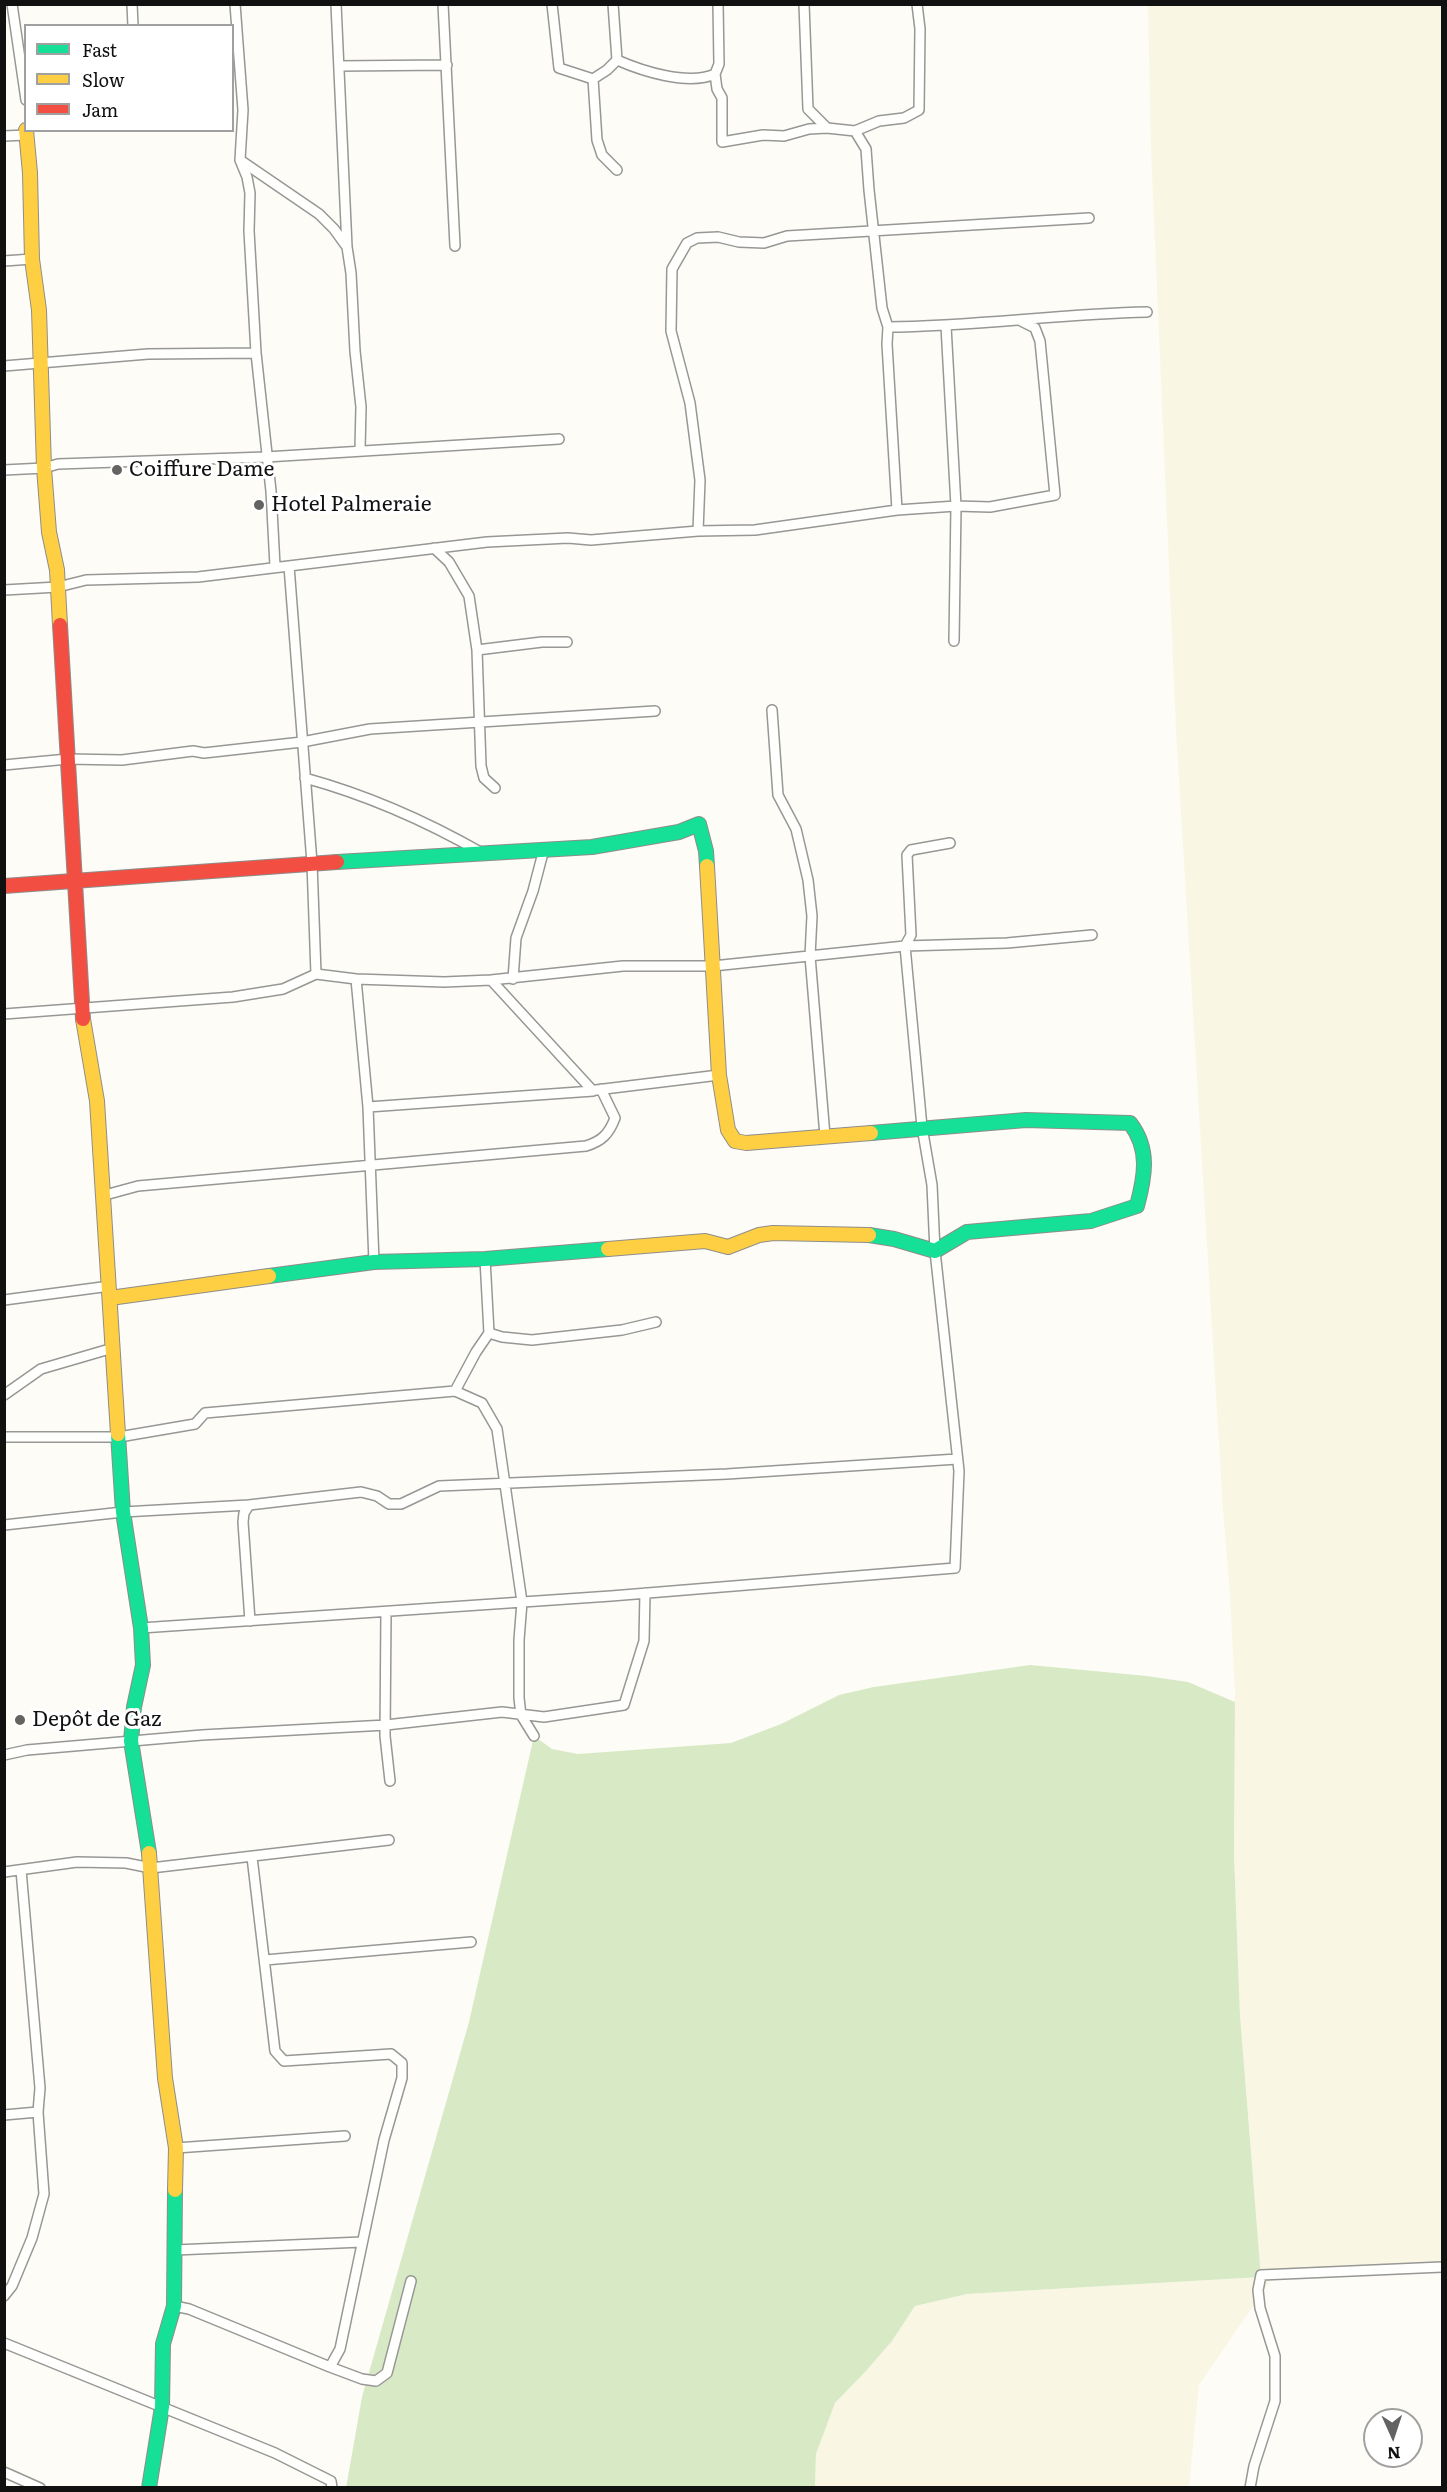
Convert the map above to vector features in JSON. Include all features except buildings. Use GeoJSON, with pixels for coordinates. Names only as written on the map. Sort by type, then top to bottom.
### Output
{"type":"FeatureCollection","features":[{"type":"Feature","properties":{"kind":"street"},"geometry":{"type":"LineString","coordinates":[[12,4],[24,86]]}},
{"type":"Feature","properties":{"kind":"street"},"geometry":{"type":"LineString","coordinates":[[132,4],[133,24]]}},
{"type":"Feature","properties":{"kind":"street"},"geometry":{"type":"LineString","coordinates":[[235,4],[243,110],[240,160],[250,193],[249,231],[256,353],[263,405],[266,457],[272,491],[275,566]]}},
{"type":"Feature","properties":{"kind":"street"},"geometry":{"type":"LineString","coordinates":[[336,4],[347,247],[362,407],[360,449]]}},
{"type":"Feature","properties":{"kind":"street"},"geometry":{"type":"LineString","coordinates":[[443,4],[455,246]]}},
{"type":"Feature","properties":{"kind":"street"},"geometry":{"type":"LineString","coordinates":[[552,4],[559,68],[593,79]]}},
{"type":"Feature","properties":{"kind":"street"},"geometry":{"type":"LineString","coordinates":[[593,79],[617,60],[613,4]]}},
{"type":"Feature","properties":{"kind":"street"},"geometry":{"type":"LineString","coordinates":[[718,4],[719,64],[715,74],[722,98],[722,142],[764,135],[784,136],[809,129],[855,131],[879,121],[904,118],[919,110],[920,29],[917,4]]}},
{"type":"Feature","properties":{"kind":"street"},"geometry":{"type":"LineString","coordinates":[[804,4],[808,108],[827,128]]}},
{"type":"Feature","properties":{"kind":"street"},"geometry":{"type":"LineString","coordinates":[[617,60],[648,72],[670,76],[709,77],[715,74]]}},
{"type":"Feature","properties":{"kind":"street"},"geometry":{"type":"LineString","coordinates":[[339,66],[447,65]]}},
{"type":"Feature","properties":{"kind":"street"},"geometry":{"type":"LineString","coordinates":[[593,79],[597,140],[602,155],[617,170]]}},
{"type":"Feature","properties":{"kind":"street"},"geometry":{"type":"LineString","coordinates":[[855,131],[866,149],[868,190],[875,231],[882,308],[888,327],[887,344],[897,510]]}},
{"type":"Feature","properties":{"kind":"street"},"geometry":{"type":"LineString","coordinates":[[4,136],[26,133],[30,173],[32,259],[39,310],[44,468],[49,532],[58,587],[81,1008],[97,1101],[99,1160],[105,1195],[123,1512],[141,1628],[143,1665],[134,1707],[131,1741],[151,1868],[165,2078],[176,2148],[174,2306],[163,2344],[162,2407],[149,2487]]}},
{"type":"Feature","properties":{"kind":"street"},"geometry":{"type":"LineString","coordinates":[[240,160],[319,214],[347,247]]}},
{"type":"Feature","properties":{"kind":"street"},"geometry":{"type":"LineString","coordinates":[[698,531],[700,480],[690,403],[671,331],[672,269],[687,243],[698,238],[718,237],[739,242],[764,243],[787,236],[1089,218]]}},
{"type":"Feature","properties":{"kind":"street"},"geometry":{"type":"LineString","coordinates":[[4,261],[32,259]]}},
{"type":"Feature","properties":{"kind":"street"},"geometry":{"type":"LineString","coordinates":[[888,327],[946,327],[1090,314],[1147,312]]}},
{"type":"Feature","properties":{"kind":"street"},"geometry":{"type":"LineString","coordinates":[[4,590],[58,587],[86,580],[179,578],[488,542],[568,538],[591,540],[698,531],[755,530],[897,510],[990,507],[1055,495],[1040,342],[1035,328],[1018,320]]}},
{"type":"Feature","properties":{"kind":"street"},"geometry":{"type":"LineString","coordinates":[[946,327],[956,507],[954,641]]}},
{"type":"Feature","properties":{"kind":"street"},"geometry":{"type":"LineString","coordinates":[[4,366],[39,365],[148,354],[256,353]]}},
{"type":"Feature","properties":{"kind":"street"},"geometry":{"type":"LineString","coordinates":[[4,470],[44,468],[58,464],[266,457],[360,449],[559,439]]}},
{"type":"Feature","properties":{"kind":"street"},"geometry":{"type":"LineString","coordinates":[[434,548],[448,562],[469,596],[477,650],[481,766],[484,778],[495,788]]}},
{"type":"Feature","properties":{"kind":"street"},"geometry":{"type":"LineString","coordinates":[[289,566],[312,863],[316,974]]}},
{"type":"Feature","properties":{"kind":"street"},"geometry":{"type":"LineString","coordinates":[[477,650],[542,642],[567,642]]}},
{"type":"Feature","properties":{"kind":"street"},"geometry":{"type":"LineString","coordinates":[[772,710],[778,795],[796,829],[808,880],[812,916],[810,956],[825,1136]]}},
{"type":"Feature","properties":{"kind":"street"},"geometry":{"type":"LineString","coordinates":[[4,765],[68,759],[122,760],[302,742],[370,729],[655,711]]}},
{"type":"Feature","properties":{"kind":"street"},"geometry":{"type":"LineString","coordinates":[[305,778],[362,796],[443,831],[482,853]]}},
{"type":"Feature","properties":{"kind":"street"},"geometry":{"type":"LineString","coordinates":[[4,886],[312,863],[592,847],[679,832],[699,824],[706,851],[718,1075],[728,1130],[735,1140],[746,1143],[1026,1120],[1130,1123],[1138,1132],[1143,1145],[1145,1177],[1137,1206],[1091,1221],[967,1233],[935,1251]]}},
{"type":"Feature","properties":{"kind":"street"},"geometry":{"type":"LineString","coordinates":[[141,1628],[645,1593],[955,1568],[959,1471],[952,1386],[935,1251],[932,1185],[922,1127],[906,946],[910,936],[907,855],[911,850],[950,843]]}},
{"type":"Feature","properties":{"kind":"street"},"geometry":{"type":"LineString","coordinates":[[513,979],[516,938],[533,891],[544,849]]}},
{"type":"Feature","properties":{"kind":"street"},"geometry":{"type":"LineString","coordinates":[[4,1014],[232,997],[283,989],[316,974],[356,979],[444,982],[513,979],[623,966],[713,966],[906,946],[1007,944],[1092,935]]}},
{"type":"Feature","properties":{"kind":"street"},"geometry":{"type":"LineString","coordinates":[[356,979],[368,1107],[374,1262]]}},
{"type":"Feature","properties":{"kind":"street"},"geometry":{"type":"LineString","coordinates":[[105,1195],[138,1186],[586,1146],[599,1142],[610,1131],[615,1118],[597,1090],[491,980]]}},
{"type":"Feature","properties":{"kind":"street"},"geometry":{"type":"LineString","coordinates":[[368,1107],[597,1090],[718,1075]]}},
{"type":"Feature","properties":{"kind":"street"},"geometry":{"type":"LineString","coordinates":[[4,1300],[110,1292],[374,1262],[485,1259],[705,1241],[728,1247],[759,1235],[785,1233],[878,1234],[908,1240],[935,1251]]}},
{"type":"Feature","properties":{"kind":"street"},"geometry":{"type":"LineString","coordinates":[[455,1391],[489,1333],[485,1259]]}},
{"type":"Feature","properties":{"kind":"street"},"geometry":{"type":"LineString","coordinates":[[489,1333],[502,1337],[532,1340],[622,1330],[656,1322]]}},
{"type":"Feature","properties":{"kind":"street"},"geometry":{"type":"LineString","coordinates":[[4,1395],[41,1369],[113,1348]]}},
{"type":"Feature","properties":{"kind":"street"},"geometry":{"type":"LineString","coordinates":[[4,1437],[118,1437],[195,1424],[205,1413],[455,1391],[482,1403],[497,1429],[506,1484],[522,1602],[518,1677],[522,1715],[534,1736]]}},
{"type":"Feature","properties":{"kind":"street"},"geometry":{"type":"LineString","coordinates":[[4,1525],[123,1512],[249,1505],[361,1492],[377,1496],[389,1504],[401,1504],[439,1486],[728,1474],[957,1459]]}},
{"type":"Feature","properties":{"kind":"street"},"geometry":{"type":"LineString","coordinates":[[249,1505],[244,1513],[243,1522],[250,1621]]}},
{"type":"Feature","properties":{"kind":"street"},"geometry":{"type":"LineString","coordinates":[[4,1755],[27,1750],[211,1734],[386,1725],[502,1712],[544,1717],[624,1705],[644,1641],[645,1593]]}},
{"type":"Feature","properties":{"kind":"street"},"geometry":{"type":"LineString","coordinates":[[386,1612],[386,1725],[390,1781]]}},
{"type":"Feature","properties":{"kind":"street"},"geometry":{"type":"LineString","coordinates":[[4,1872],[77,1862],[126,1863],[151,1868],[389,1840]]}},
{"type":"Feature","properties":{"kind":"street"},"geometry":{"type":"LineString","coordinates":[[252,1857],[274,2051],[284,2061],[391,2054],[402,2063],[402,2078],[384,2140],[340,2349],[330,2367]]}},
{"type":"Feature","properties":{"kind":"street"},"geometry":{"type":"LineString","coordinates":[[4,2296],[12,2286],[32,2238],[44,2194],[38,2112],[40,2088],[21,1870]]}},
{"type":"Feature","properties":{"kind":"street"},"geometry":{"type":"LineString","coordinates":[[265,1960],[471,1942]]}},
{"type":"Feature","properties":{"kind":"street"},"geometry":{"type":"LineString","coordinates":[[4,2115],[38,2112]]}},
{"type":"Feature","properties":{"kind":"street"},"geometry":{"type":"LineString","coordinates":[[176,2148],[345,2136]]}},
{"type":"Feature","properties":{"kind":"street"},"geometry":{"type":"LineString","coordinates":[[175,2250],[362,2242]]}},
{"type":"Feature","properties":{"kind":"street"},"geometry":{"type":"LineString","coordinates":[[1250,2487],[1254,2466],[1275,2401],[1275,2356],[1260,2308],[1258,2290],[1261,2275],[1443,2267]]}},
{"type":"Feature","properties":{"kind":"street"},"geometry":{"type":"LineString","coordinates":[[174,2306],[189,2309],[362,2379],[376,2381],[387,2373],[411,2281]]}},
{"type":"Feature","properties":{"kind":"street"},"geometry":{"type":"LineString","coordinates":[[4,2343],[275,2453],[331,2481],[332,2487]]}},
{"type":"Feature","properties":{"kind":"street"},"geometry":{"type":"LineString","coordinates":[[4,2472],[40,2487]]}},
{"type":"Feature","properties":{"kind":"shaded area"},"geometry":{"type":"Polygon","coordinates":[[[1148,5],[1442,5],[1442,2269],[1273,2277],[1199,2385],[1189,2487],[815,2488],[816,2454],[835,2403],[892,2341],[915,2306],[966,2294],[1261,2277],[1240,2015],[1234,1854],[1235,1691],[1176,730],[1151,150],[1148,5]]]}},
{"type":"Feature","properties":{"kind":"green space"},"geometry":{"type":"Polygon","coordinates":[[[1030,1665],[1188,1682],[1235,1702],[1234,1854],[1240,2015],[1261,2277],[967,2294],[915,2306],[892,2341],[835,2403],[816,2454],[815,2487],[346,2488],[362,2397],[469,2022],[534,1736],[552,1749],[578,1754],[731,1743],[781,1724],[839,1695],[874,1687],[1030,1665]]]}},
{"type":"Feature","properties":{"kind":"traffic: fast"},"geometry":{"type":"LineString","coordinates":[[337,862],[592,847],[679,832],[699,824],[706,851],[707,866]]}},
{"type":"Feature","properties":{"kind":"traffic: fast"},"geometry":{"type":"LineString","coordinates":[[869,1235],[894,1239],[935,1251],[967,1232],[1091,1221],[1137,1206],[1144,1173],[1141,1143],[1130,1123],[1026,1120],[871,1133]]}},
{"type":"Feature","properties":{"kind":"traffic: fast"},"geometry":{"type":"LineString","coordinates":[[269,1276],[374,1262],[485,1259],[608,1249]]}},
{"type":"Feature","properties":{"kind":"traffic: fast"},"geometry":{"type":"LineString","coordinates":[[118,1434],[123,1512],[141,1628],[143,1665],[134,1707],[131,1741],[149,1853]]}},
{"type":"Feature","properties":{"kind":"traffic: fast"},"geometry":{"type":"LineString","coordinates":[[149,2488],[162,2407],[163,2344],[174,2306],[175,2190]]}},
{"type":"Feature","properties":{"kind":"traffic: slow"},"geometry":{"type":"LineString","coordinates":[[26,132],[30,173],[32,259],[39,310],[44,468],[49,532],[57,570],[60,625]]}},
{"type":"Feature","properties":{"kind":"traffic: slow"},"geometry":{"type":"LineString","coordinates":[[707,866],[719,1075],[728,1130],[735,1141],[746,1143],[871,1133]]}},
{"type":"Feature","properties":{"kind":"traffic: slow"},"geometry":{"type":"LineString","coordinates":[[83,1019],[97,1101],[118,1434]]}},
{"type":"Feature","properties":{"kind":"traffic: slow"},"geometry":{"type":"LineString","coordinates":[[608,1249],[705,1241],[728,1247],[759,1235],[773,1233],[869,1235]]}},
{"type":"Feature","properties":{"kind":"traffic: slow"},"geometry":{"type":"LineString","coordinates":[[110,1298],[269,1276]]}},
{"type":"Feature","properties":{"kind":"traffic: slow"},"geometry":{"type":"LineString","coordinates":[[149,1853],[165,2078],[176,2148],[175,2190]]}},
{"type":"Feature","properties":{"kind":"traffic: jam"},"geometry":{"type":"LineString","coordinates":[[60,625],[83,1019]]}},
{"type":"Feature","properties":{"kind":"traffic: jam"},"geometry":{"type":"LineString","coordinates":[[4,886],[337,862]]}},
{"type":"Feature","properties":{"kind":"place","name":"Coiffure Dame"},"geometry":{"type":"Point","coordinates":[117,470]}},
{"type":"Feature","properties":{"kind":"place","name":"Hotel Palmeraie"},"geometry":{"type":"Point","coordinates":[259,505]}},
{"type":"Feature","properties":{"kind":"place","name":"Depôt de Gaz"},"geometry":{"type":"Point","coordinates":[20,1720]}}]}
